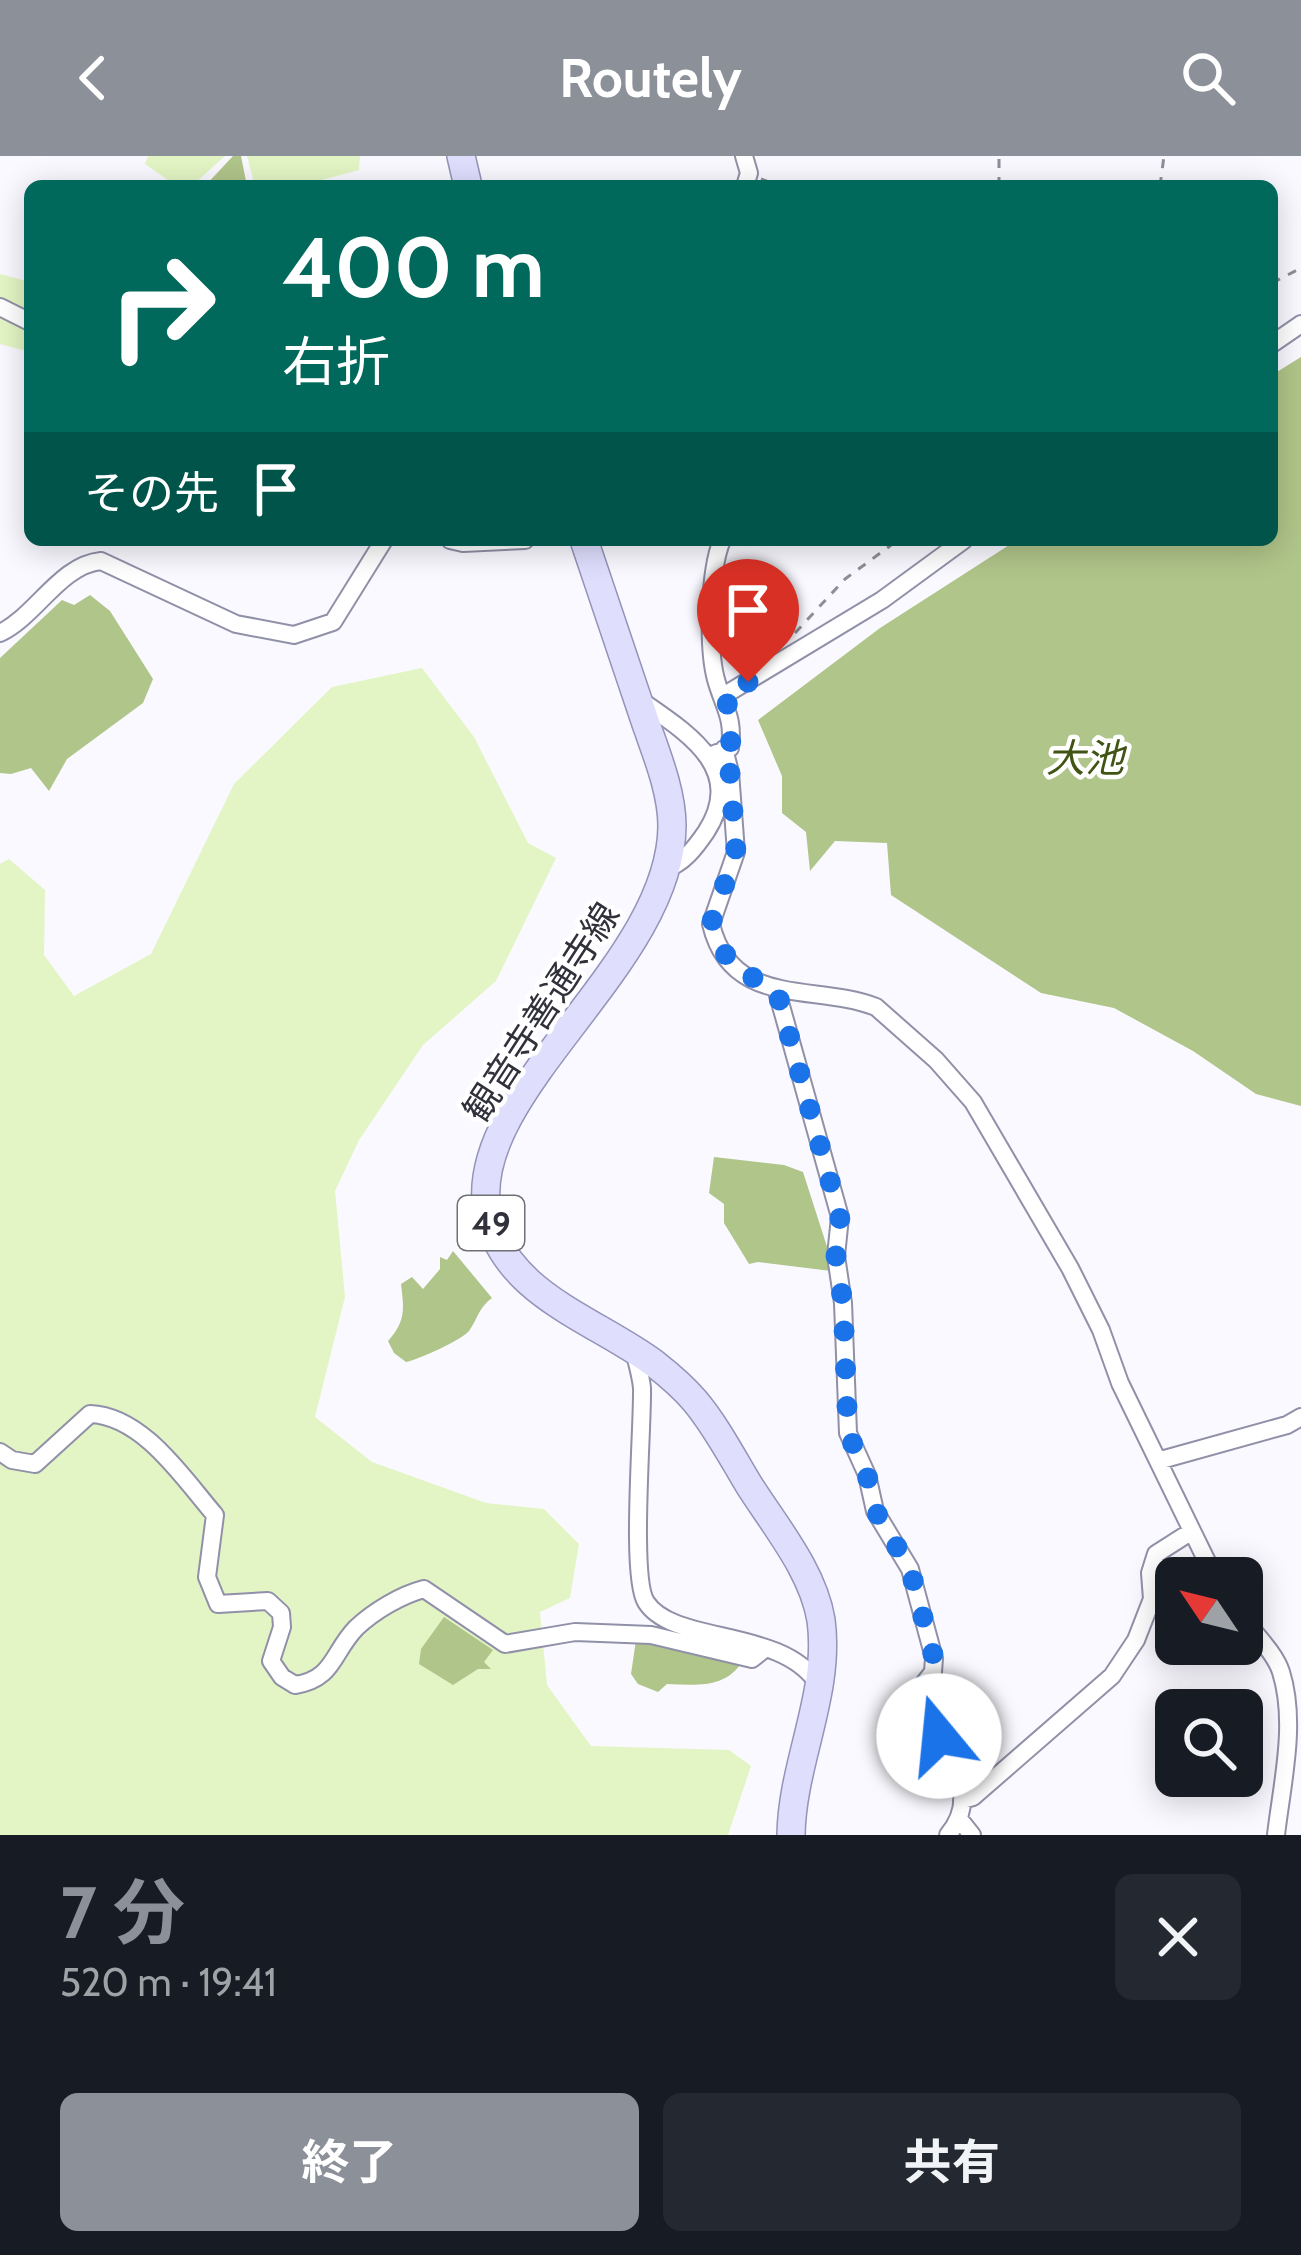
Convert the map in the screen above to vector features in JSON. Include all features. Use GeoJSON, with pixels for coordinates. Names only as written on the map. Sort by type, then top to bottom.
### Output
{"type":"FeatureCollection","features":[{"type":"Feature","properties":{"kind":"main road","name":"観音寺善通寺線"},"geometry":{"type":"LineString","coordinates":[[586,546],[662,772],[673,821],[665,869],[640,932],[512,1111],[491,1159],[487,1207],[499,1245],[528,1283],[655,1364],[703,1411],[808,1580],[820,1618],[818,1685],[791,1809],[791,1835]]}},
{"type":"Feature","properties":{"kind":"street"},"geometry":{"type":"LineString","coordinates":[[0,633],[33,612],[86,562],[101,561],[236,624],[294,635],[333,622],[380,546]]}},
{"type":"Feature","properties":{"kind":"street"},"geometry":{"type":"LineString","coordinates":[[717,753],[730,748],[732,735],[711,641],[713,567],[720,546]]}},
{"type":"Feature","properties":{"kind":"street"},"geometry":{"type":"LineString","coordinates":[[723,696],[882,600],[956,546]]}},
{"type":"Feature","properties":{"kind":"street"},"geometry":{"type":"LineString","coordinates":[[637,698],[717,753],[730,772],[736,852],[711,924],[732,968],[776,988],[876,1007],[963,1087],[1070,1268],[1204,1557]]}},
{"type":"Feature","properties":{"kind":"street"},"geometry":{"type":"LineString","coordinates":[[665,869],[679,866],[717,812],[717,753]]}},
{"type":"Feature","properties":{"kind":"street"},"geometry":{"type":"LineString","coordinates":[[776,988],[840,1217],[836,1256],[843,1303],[848,1433],[867,1475],[875,1510],[910,1569],[934,1658],[934,1672],[916,1693],[955,1762],[962,1800],[960,1830]]}},
{"type":"Feature","properties":{"kind":"street"},"geometry":{"type":"LineString","coordinates":[[634,1351],[642,1382],[639,1534],[646,1603],[674,1621],[766,1648],[809,1670],[818,1685]]}},
{"type":"Feature","properties":{"kind":"street"},"geometry":{"type":"LineString","coordinates":[[0,1452],[34,1464],[90,1414],[121,1420],[148,1441],[215,1515],[207,1576],[218,1604],[268,1601],[281,1613],[282,1628],[271,1661],[282,1677],[295,1684],[320,1678],[362,1622],[424,1589],[505,1644],[575,1632],[651,1635],[752,1659],[766,1648]]}},
{"type":"Feature","properties":{"kind":"street"},"geometry":{"type":"LineString","coordinates":[[1161,1460],[1301,1417]]}},
{"type":"Feature","properties":{"kind":"street"},"geometry":{"type":"LineString","coordinates":[[962,1800],[973,1797],[1112,1676],[1136,1640],[1152,1599],[1150,1573],[1156,1554],[1192,1532]]}},
{"type":"Feature","properties":{"kind":"street"},"geometry":{"type":"LineString","coordinates":[[1263,1645],[1280,1668],[1286,1699],[1288,1736],[1276,1835]]}},
{"type":"Feature","properties":{"kind":"path"},"geometry":{"type":"LineString","coordinates":[[797,631],[845,579],[890,546]]}},
{"type":"Feature","properties":{"kind":"shaded area"},"geometry":{"type":"Polygon","coordinates":[[[148,156],[225,156],[198,180],[168,180],[145,164],[148,156]]]}},
{"type":"Feature","properties":{"kind":"shaded area"},"geometry":{"type":"Polygon","coordinates":[[[247,156],[360,156],[359,170],[322,180],[253,180],[247,156]]]}},
{"type":"Feature","properties":{"kind":"shaded area"},"geometry":{"type":"Polygon","coordinates":[[[0,274],[24,280],[24,350],[0,344],[0,274]]]}},
{"type":"Feature","properties":{"kind":"shaded area"},"geometry":{"type":"Polygon","coordinates":[[[422,668],[474,737],[528,843],[556,858],[496,981],[423,1045],[359,1140],[335,1191],[345,1297],[315,1417],[372,1462],[486,1503],[544,1509],[579,1544],[570,1598],[540,1612],[547,1685],[591,1746],[729,1750],[751,1766],[728,1835],[0,1835],[0,864],[9,859],[45,890],[44,955],[74,996],[151,954],[234,784],[332,687],[422,668]]]}},
{"type":"Feature","properties":{"kind":"water"},"geometry":{"type":"Polygon","coordinates":[[[233,156],[241,156],[246,180],[211,180],[233,156]]]}},
{"type":"Feature","properties":{"kind":"water","name":"大池"},"geometry":{"type":"Polygon","coordinates":[[[1301,357],[1301,1106],[1256,1094],[1193,1051],[1114,1008],[1041,993],[891,895],[887,843],[835,841],[810,871],[806,832],[782,813],[782,776],[758,720],[880,628],[1008,546],[1278,546],[1278,371],[1301,357]]]}},
{"type":"Feature","properties":{"kind":"water"},"geometry":{"type":"Polygon","coordinates":[[[90,595],[110,611],[153,679],[143,703],[67,759],[49,791],[31,768],[0,773],[0,658],[62,600],[74,605],[90,595]]]}},
{"type":"Feature","properties":{"kind":"water"},"geometry":{"type":"Polygon","coordinates":[[[714,1157],[784,1165],[803,1172],[831,1271],[749,1264],[724,1223],[724,1204],[709,1193],[714,1157]]]}},
{"type":"Feature","properties":{"kind":"water"},"geometry":{"type":"Polygon","coordinates":[[[453,1251],[492,1298],[465,1335],[406,1362],[388,1341],[402,1314],[401,1284],[412,1277],[423,1289],[440,1269],[440,1257],[447,1260],[453,1251]]]}},
{"type":"Feature","properties":{"kind":"water"},"geometry":{"type":"Polygon","coordinates":[[[444,1617],[493,1650],[484,1662],[491,1669],[478,1669],[453,1685],[419,1664],[421,1649],[444,1617]]]}},
{"type":"Feature","properties":{"kind":"water"},"geometry":{"type":"Polygon","coordinates":[[[636,1640],[742,1662],[718,1681],[667,1684],[658,1692],[638,1684],[631,1674],[636,1640]]]}},
{"type":"Feature","properties":{"kind":"route"},"geometry":{"type":"LineString","coordinates":[[748,682],[723,696],[732,735],[730,748],[724,749],[736,852],[711,924],[732,968],[776,988],[830,1179],[840,1217],[836,1256],[843,1303],[848,1433],[867,1475],[875,1510],[910,1569],[934,1658],[934,1672],[916,1693],[939,1736]]}}]}
